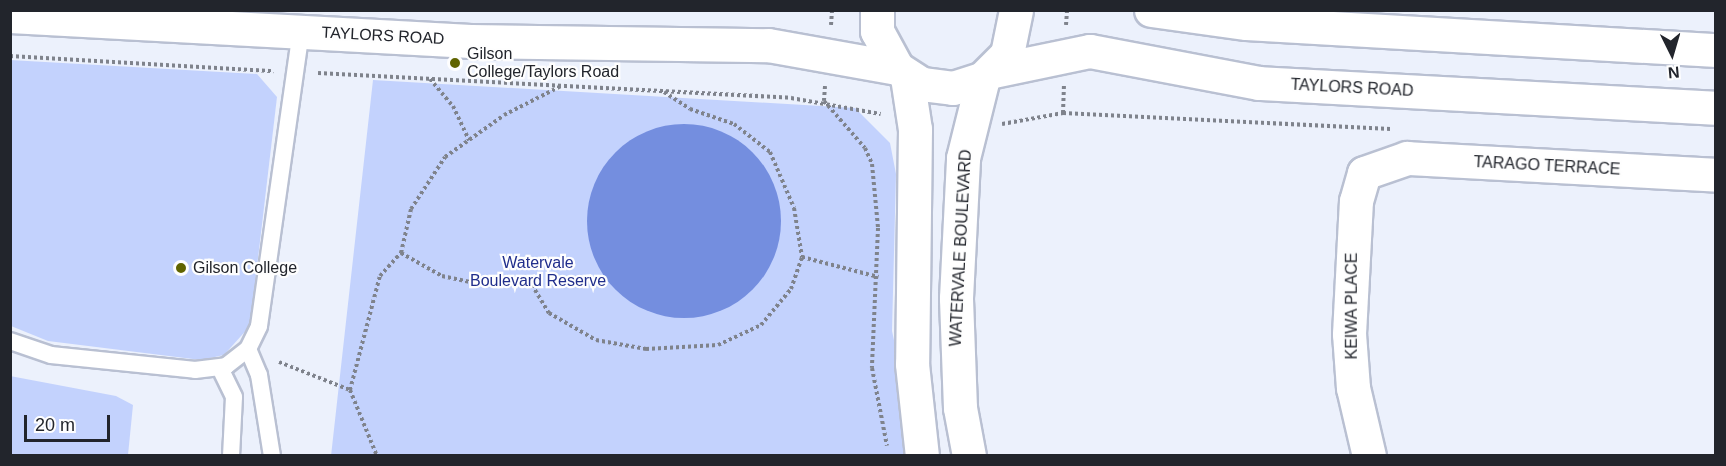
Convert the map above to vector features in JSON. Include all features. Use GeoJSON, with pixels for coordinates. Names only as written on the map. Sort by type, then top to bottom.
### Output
{"type":"FeatureCollection","features":[{"type":"Feature","properties":{"kind":"main road"},"geometry":{"type":"LineString","coordinates":[[877,10],[877,31],[902,72],[915,129],[910,305],[922,456]]}},
{"type":"Feature","properties":{"kind":"main road","name":"WATERVALE BOULEVARD"},"geometry":{"type":"LineString","coordinates":[[969,456],[960,408],[956,298],[970,129],[988,74],[1015,34],[1016,10]]}},
{"type":"Feature","properties":{"kind":"main road"},"geometry":{"type":"LineString","coordinates":[[1151,10],[1246,22],[1716,50]]}},
{"type":"Feature","properties":{"kind":"main road","name":"TAYLORS ROAD"},"geometry":{"type":"LineString","coordinates":[[10,16],[299,21],[470,41],[768,45],[902,72],[937,88],[1065,53],[1118,53],[1259,83],[1716,108]]}},
{"type":"Feature","properties":{"kind":"main road","name":"TARAGO TERRACE"},"geometry":{"type":"LineString","coordinates":[[1379,165],[1407,158],[1716,175]]}},
{"type":"Feature","properties":{"kind":"main road","name":"KEIWA PLACE"},"geometry":{"type":"LineString","coordinates":[[1369,456],[1353,388],[1350,273],[1356,201],[1364,173],[1379,165]]}},
{"type":"Feature","properties":{"kind":"lane"},"geometry":{"type":"LineString","coordinates":[[10,341],[98,361],[220,368],[248,349],[259,326],[299,21]]}},
{"type":"Feature","properties":{"kind":"lane"},"geometry":{"type":"LineString","coordinates":[[248,349],[259,375],[272,456]]}},
{"type":"Feature","properties":{"kind":"lane"},"geometry":{"type":"LineString","coordinates":[[220,368],[234,397],[231,456]]}},
{"type":"Feature","properties":{"kind":"path"},"geometry":{"type":"LineString","coordinates":[[970,129],[1063,113],[1067,10]]}},
{"type":"Feature","properties":{"kind":"path"},"geometry":{"type":"LineString","coordinates":[[10,56],[824,101],[915,129]]}},
{"type":"Feature","properties":{"kind":"path"},"geometry":{"type":"LineString","coordinates":[[430,79],[453,106],[469,140]]}},
{"type":"Feature","properties":{"kind":"path"},"geometry":{"type":"LineString","coordinates":[[377,456],[350,390],[380,276],[401,253],[411,209],[445,157],[469,140],[562,86]]}},
{"type":"Feature","properties":{"kind":"path"},"geometry":{"type":"LineString","coordinates":[[401,253],[442,276],[484,285],[532,285],[549,313],[596,340],[646,349],[718,345],[761,326],[791,289],[802,257],[794,208],[770,152],[734,124],[690,110],[663,91]]}},
{"type":"Feature","properties":{"kind":"path"},"geometry":{"type":"LineString","coordinates":[[824,101],[865,148],[872,164],[878,277],[872,368],[885,430]]}},
{"type":"Feature","properties":{"kind":"path"},"geometry":{"type":"LineString","coordinates":[[802,257],[878,277]]}},
{"type":"Feature","properties":{"kind":"path"},"geometry":{"type":"LineString","coordinates":[[259,326],[274,360],[350,390]]}},
{"type":"Feature","properties":{"kind":"green space"},"geometry":{"type":"Polygon","coordinates":[[[10,60],[257,74],[277,97],[250,326],[224,355],[201,360],[48,341],[11,326],[10,60]]]}},
{"type":"Feature","properties":{"kind":"green space","name":"Watervale Boulevard Reserve"},"geometry":{"type":"Polygon","coordinates":[[[373,80],[855,108],[890,143],[896,174],[892,331],[919,455],[331,456],[373,80]]]}},
{"type":"Feature","properties":{"kind":"green space"},"geometry":{"type":"Polygon","coordinates":[[[10,376],[116,396],[133,405],[128,455],[11,455],[10,376]]]}},
{"type":"Feature","properties":{"kind":"water"},"geometry":{"type":"Polygon","coordinates":[[[674,124],[694,124],[730,135],[753,152],[765,167],[774,184],[781,211],[781,231],[774,258],[765,275],[753,290],[738,302],[721,311],[694,318],[674,318],[638,307],[609,283],[598,267],[591,249],[587,231],[587,211],[598,175],[622,146],[638,135],[656,128],[674,124]]]}},
{"type":"Feature","properties":{"kind":"place","name":"Gilson College/Taylors Road"},"geometry":{"type":"Point","coordinates":[455,63]}},
{"type":"Feature","properties":{"kind":"place","name":"Gilson College"},"geometry":{"type":"Point","coordinates":[181,268]}}]}
